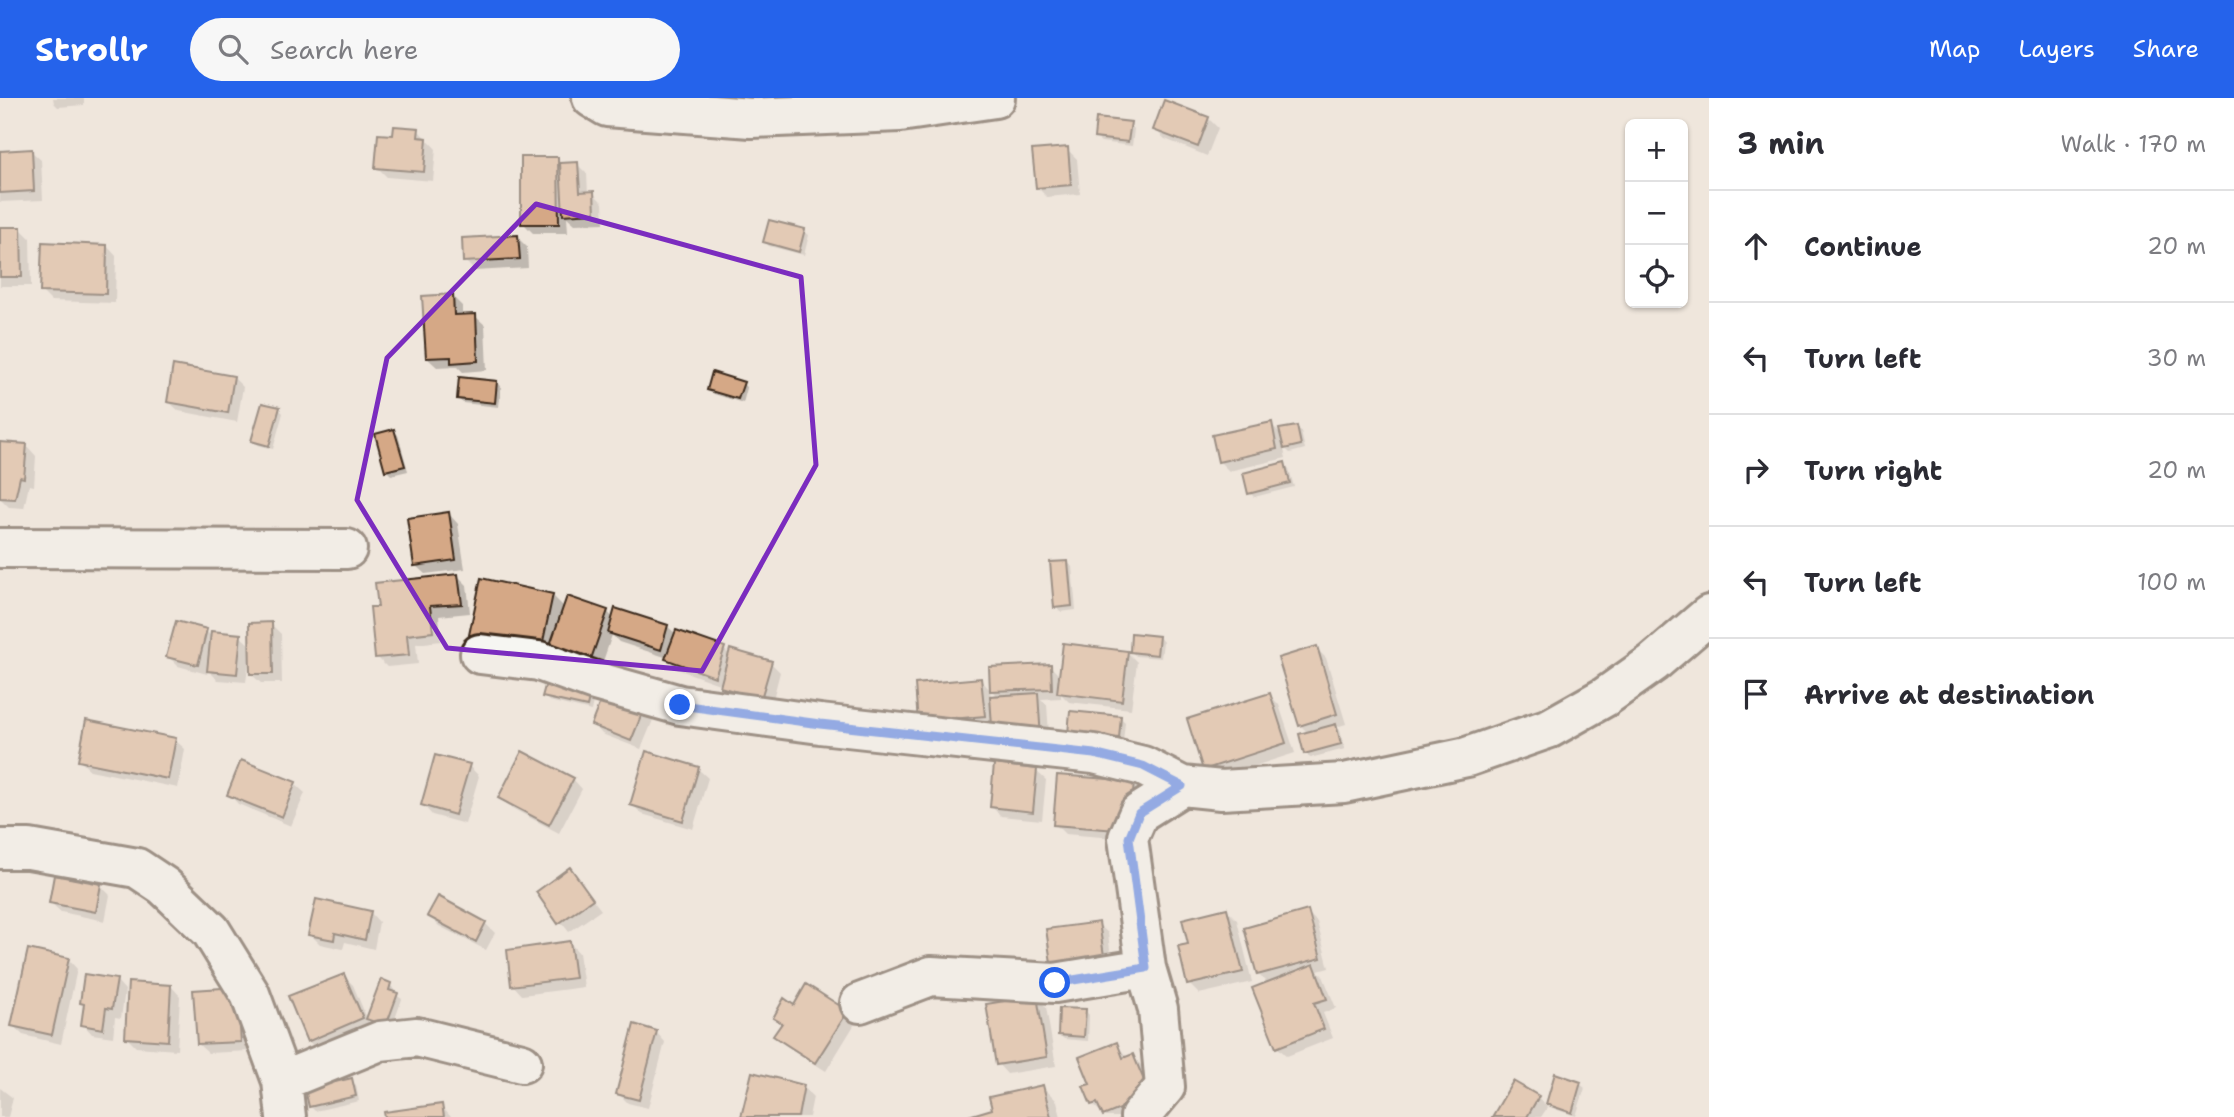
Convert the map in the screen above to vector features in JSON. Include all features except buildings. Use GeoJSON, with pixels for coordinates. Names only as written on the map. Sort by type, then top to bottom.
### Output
{"type":"FeatureCollection","features":[{"type":"Feature","properties":{"kind":"street"},"geometry":{"type":"LineString","coordinates":[[592,98],[607,107],[751,118],[900,112],[995,98]]}},
{"type":"Feature","properties":{"kind":"street"},"geometry":{"type":"LineString","coordinates":[[0,548],[347,550]]}},
{"type":"Feature","properties":{"kind":"street"},"geometry":{"type":"LineString","coordinates":[[480,654],[538,661],[595,681],[680,705],[820,724],[1094,754],[1143,766],[1182,786],[1222,790],[1344,783],[1467,757],[1550,728],[1605,697],[1653,663],[1709,615]]}},
{"type":"Feature","properties":{"kind":"street"},"geometry":{"type":"LineString","coordinates":[[1140,1117],[1165,1087],[1158,1009],[1146,968],[1129,838],[1139,813],[1182,786]]}},
{"type":"Feature","properties":{"kind":"street"},"geometry":{"type":"LineString","coordinates":[[0,849],[29,849],[137,868],[164,886],[211,931],[250,994],[284,1099],[380,1041],[417,1037],[522,1063]]}},
{"type":"Feature","properties":{"kind":"street"},"geometry":{"type":"LineString","coordinates":[[860,1003],[931,976],[1055,983],[1146,968]]}},
{"type":"Feature","properties":{"kind":"highlighted area"},"geometry":{"type":"Polygon","coordinates":[[[536,204],[801,277],[816,465],[702,671],[447,648],[357,500],[387,358],[536,204]]]}},
{"type":"Feature","properties":{"kind":"route"},"geometry":{"type":"LineString","coordinates":[[680,705],[820,724],[1094,754],[1143,766],[1182,786],[1139,813],[1129,838],[1146,968],[1055,983]]}}]}
